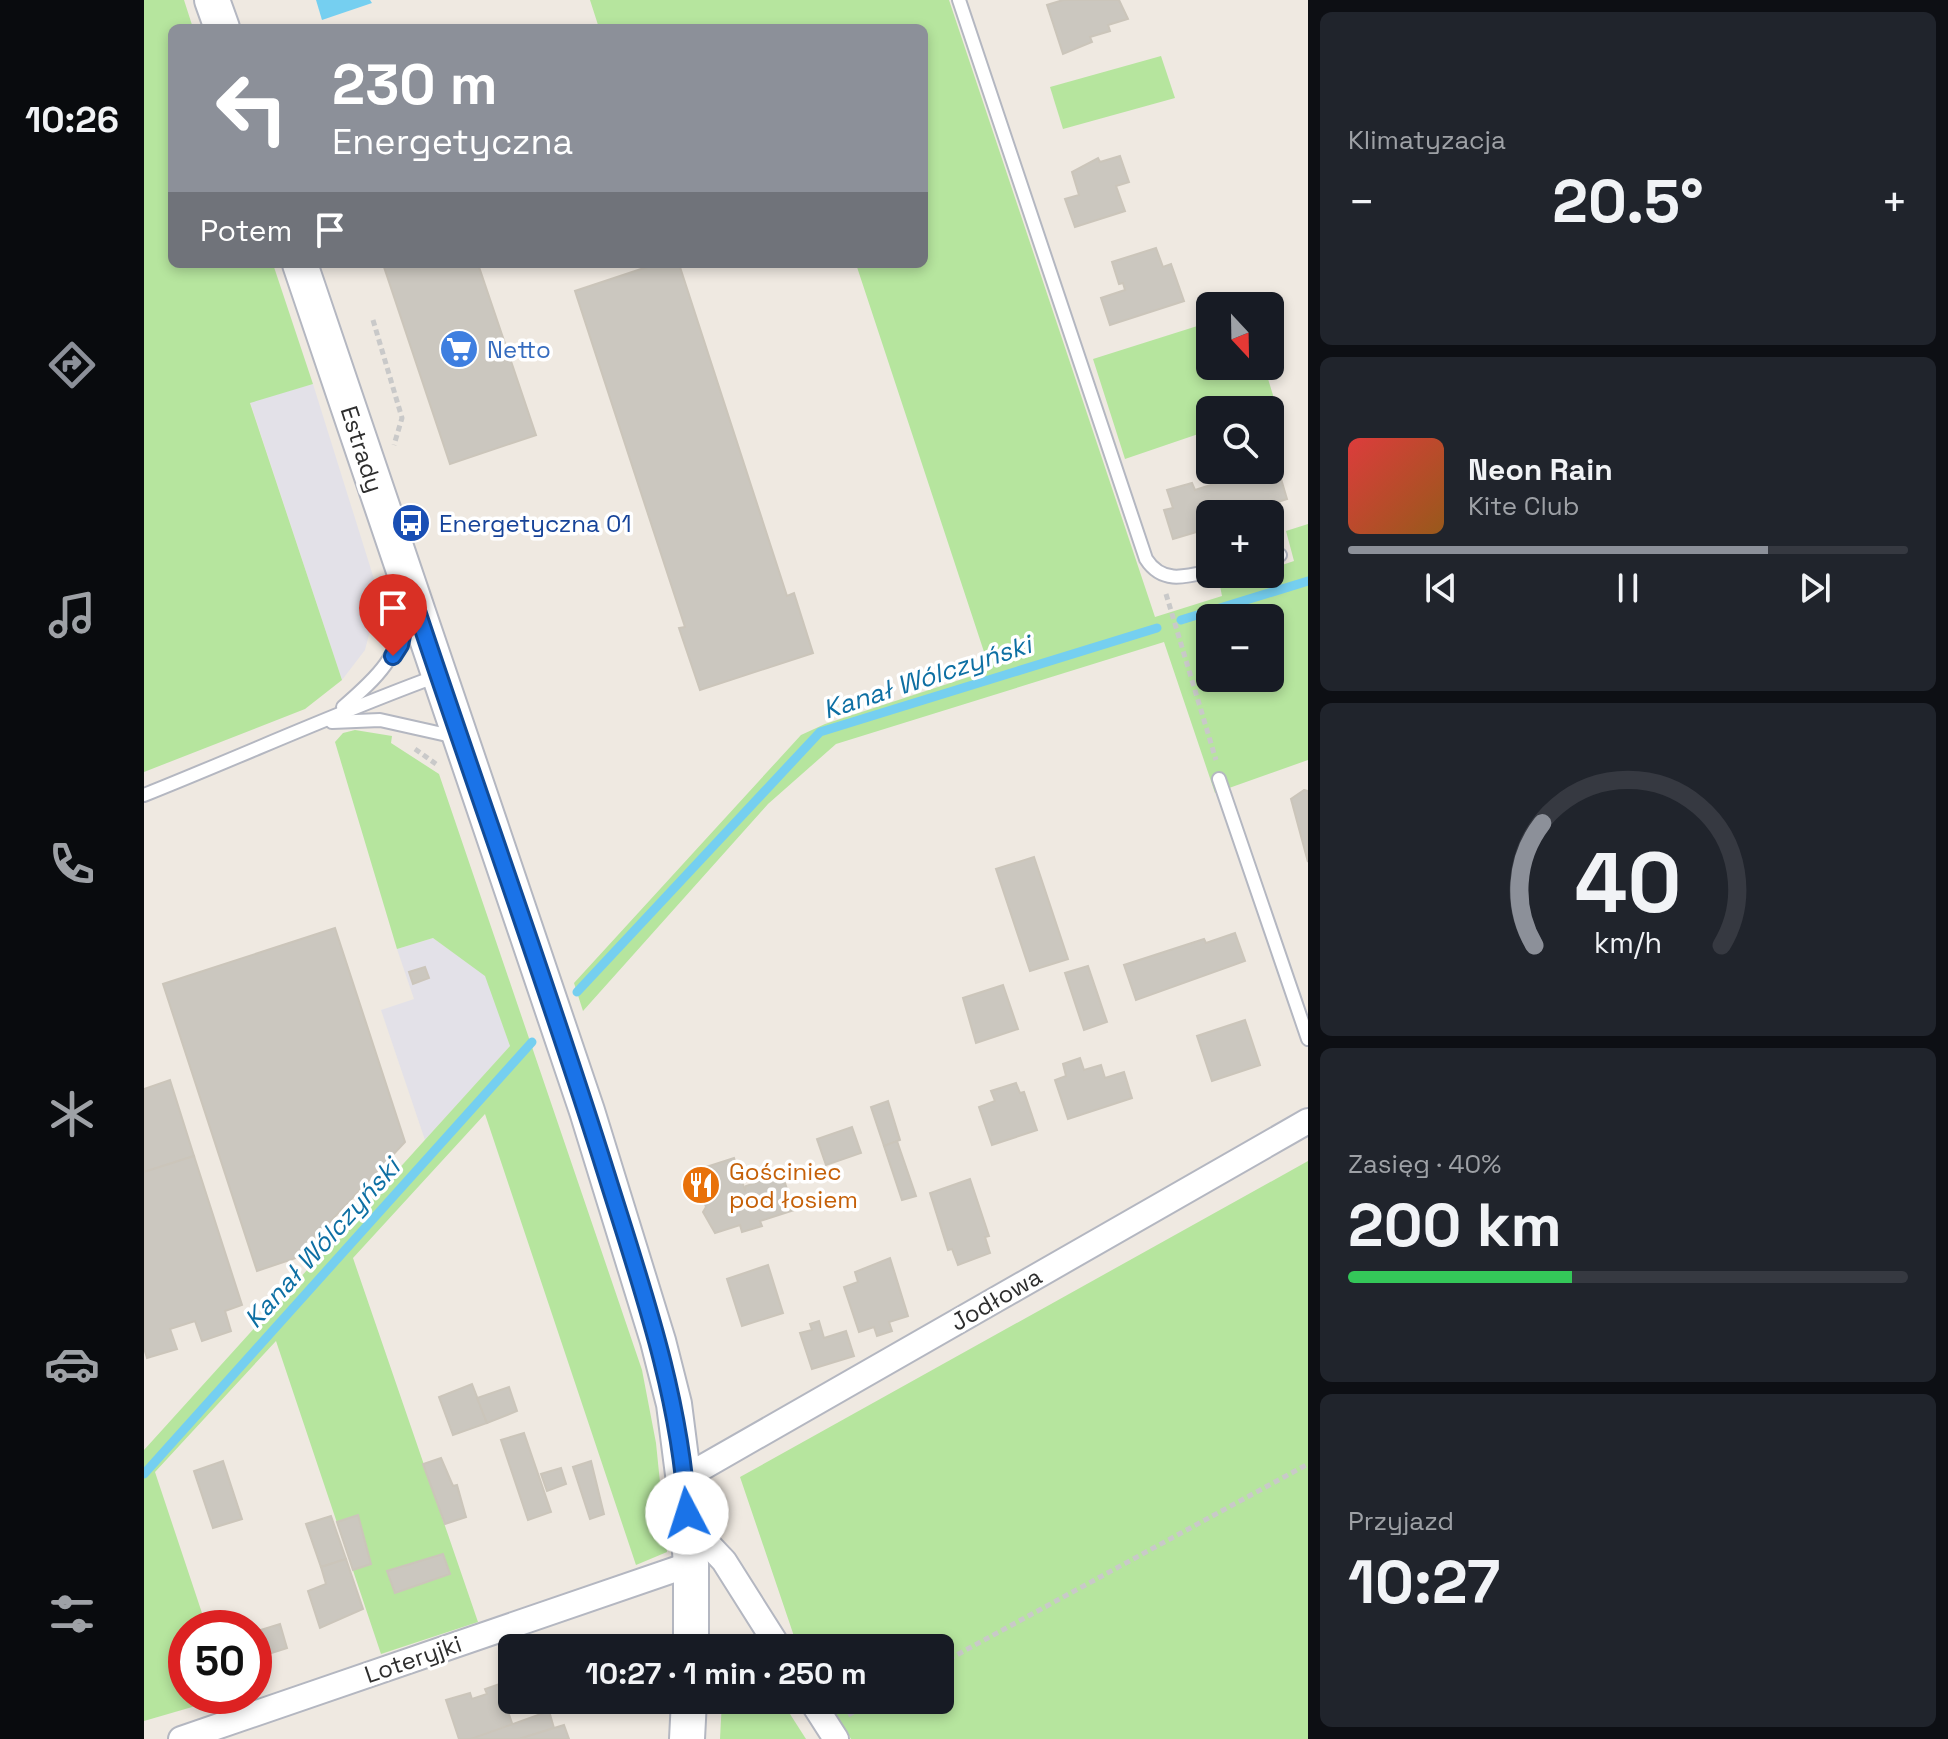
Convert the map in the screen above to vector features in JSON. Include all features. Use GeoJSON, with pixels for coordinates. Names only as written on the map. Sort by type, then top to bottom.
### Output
{"type":"FeatureCollection","features":[{"type":"Feature","properties":{"kind":"main road"},"geometry":{"type":"LineString","coordinates":[[212,0],[221,24]]}},
{"type":"Feature","properties":{"kind":"main road","name":"Estrady"},"geometry":{"type":"LineString","coordinates":[[301,268],[587,1111],[658,1341],[674,1404],[684,1478],[690,1551],[691,1634]]}},
{"type":"Feature","properties":{"kind":"main road"},"geometry":{"type":"LineString","coordinates":[[687,1739],[688,1714]]}},
{"type":"Feature","properties":{"kind":"street","name":"Jodłowa"},"geometry":{"type":"LineString","coordinates":[[684,1478],[1308,1121]]}},
{"type":"Feature","properties":{"kind":"street"},"geometry":{"type":"LineString","coordinates":[[690,1551],[707,1543],[724,1561],[770,1634]]}},
{"type":"Feature","properties":{"kind":"street","name":"Loteryjki"},"geometry":{"type":"LineString","coordinates":[[181,1739],[690,1551]]}},
{"type":"Feature","properties":{"kind":"street"},"geometry":{"type":"LineString","coordinates":[[820,1714],[836,1739]]}},
{"type":"Feature","properties":{"kind":"lane"},"geometry":{"type":"LineString","coordinates":[[959,0],[1146,559],[1160,574],[1173,578],[1196,574]]}},
{"type":"Feature","properties":{"kind":"lane"},"geometry":{"type":"LineString","coordinates":[[325,723],[391,660],[400,645],[411,593]]}},
{"type":"Feature","properties":{"kind":"lane"},"geometry":{"type":"LineString","coordinates":[[144,795],[325,723],[355,706],[438,676]]}},
{"type":"Feature","properties":{"kind":"lane"},"geometry":{"type":"LineString","coordinates":[[325,723],[380,720],[459,738]]}},
{"type":"Feature","properties":{"kind":"lane"},"geometry":{"type":"LineString","coordinates":[[1219,779],[1308,1039]]}},
{"type":"Feature","properties":{"kind":"path"},"geometry":{"type":"LineString","coordinates":[[1160,574],[1215,747],[1219,779]]}},
{"type":"Feature","properties":{"kind":"path"},"geometry":{"type":"LineString","coordinates":[[954,1656],[1308,1464]]}},
{"type":"Feature","properties":{"kind":"shaded area"},"geometry":{"type":"Polygon","coordinates":[[[313,384],[374,579],[374,615],[365,650],[342,680],[250,402],[313,384]]]}},
{"type":"Feature","properties":{"kind":"shaded area"},"geometry":{"type":"Polygon","coordinates":[[[433,938],[486,976],[510,1046],[425,1140],[381,1010],[414,999],[397,949],[433,938]]]}},
{"type":"Feature","properties":{"kind":"green space"},"geometry":{"type":"Polygon","coordinates":[[[144,0],[184,0],[192,24],[168,24],[168,268],[274,268],[313,384],[250,403],[342,680],[305,709],[144,772],[144,0]]]}},
{"type":"Feature","properties":{"kind":"green space"},"geometry":{"type":"Polygon","coordinates":[[[590,0],[949,0],[1155,617],[1196,604],[1196,692],[1284,692],[1284,604],[1196,604],[1222,596],[1220,588],[1284,588],[1284,564],[1294,561],[1286,531],[1308,524],[1308,760],[1215,793],[1164,642],[836,744],[768,804],[583,1011],[574,983],[801,735],[825,724],[990,670],[857,268],[928,268],[928,24],[598,24],[590,0]]]}},
{"type":"Feature","properties":{"kind":"green space"},"geometry":{"type":"Polygon","coordinates":[[[1161,56],[1175,98],[1063,129],[1050,87],[1161,56]]]}},
{"type":"Feature","properties":{"kind":"green space"},"geometry":{"type":"Polygon","coordinates":[[[1196,326],[1196,380],[1268,380],[1273,396],[1196,396],[1196,435],[1125,459],[1093,359],[1196,326]]]}},
{"type":"Feature","properties":{"kind":"green space"},"geometry":{"type":"Polygon","coordinates":[[[355,730],[392,736],[391,743],[439,774],[642,1370],[656,1443],[667,1552],[636,1565],[485,1114],[353,1258],[478,1622],[381,1654],[276,1341],[155,1472],[201,1610],[168,1610],[168,1714],[144,1721],[144,1450],[510,1046],[485,976],[433,938],[397,949],[335,742],[343,733],[355,730]]]}},
{"type":"Feature","properties":{"kind":"green space"},"geometry":{"type":"Polygon","coordinates":[[[1308,1161],[1308,1739],[851,1739],[836,1714],[954,1714],[954,1634],[793,1634],[740,1477],[1308,1161]]]}},
{"type":"Feature","properties":{"kind":"green space"},"geometry":{"type":"Polygon","coordinates":[[[721,1714],[790,1714],[806,1739],[720,1739],[721,1714]]]}},
{"type":"Feature","properties":{"kind":"water"},"geometry":{"type":"Polygon","coordinates":[[[316,0],[370,0],[372,3],[322,20],[316,0]]]}},
{"type":"Feature","properties":{"kind":"building"},"geometry":{"type":"Polygon","coordinates":[[[1063,0],[1119,0],[1128,19],[1108,25],[1110,31],[1090,37],[1092,42],[1063,54],[1047,5],[1063,0]]]}},
{"type":"Feature","properties":{"kind":"building"},"geometry":{"type":"Polygon","coordinates":[[[1120,156],[1129,182],[1116,186],[1125,211],[1075,227],[1065,199],[1079,195],[1072,172],[1098,158],[1100,162],[1120,156]]]}},
{"type":"Feature","properties":{"kind":"building"},"geometry":{"type":"Polygon","coordinates":[[[1156,248],[1163,267],[1171,264],[1184,301],[1110,325],[1101,298],[1125,290],[1123,283],[1119,284],[1112,262],[1156,248]]]}},
{"type":"Feature","properties":{"kind":"building","name":"Netto"},"geometry":{"type":"Polygon","coordinates":[[[384,268],[479,268],[536,435],[450,464],[384,268]]]}},
{"type":"Feature","properties":{"kind":"building"},"geometry":{"type":"Polygon","coordinates":[[[644,268],[680,268],[787,596],[794,593],[813,653],[700,690],[679,628],[685,627],[575,291],[644,268]]]}},
{"type":"Feature","properties":{"kind":"building"},"geometry":{"type":"Polygon","coordinates":[[[1192,483],[1195,490],[1214,484],[1283,484],[1287,499],[1196,500],[1196,532],[1173,539],[1164,510],[1173,508],[1167,490],[1192,483]]]}},
{"type":"Feature","properties":{"kind":"building"},"geometry":{"type":"Polygon","coordinates":[[[1304,790],[1308,791],[1308,862],[1291,799],[1304,790]]]}},
{"type":"Feature","properties":{"kind":"building"},"geometry":{"type":"Polygon","coordinates":[[[1034,857],[1068,959],[1030,971],[996,869],[1034,857]]]}},
{"type":"Feature","properties":{"kind":"building"},"geometry":{"type":"Polygon","coordinates":[[[335,928],[405,1142],[296,1258],[257,1271],[163,984],[335,928]]]}},
{"type":"Feature","properties":{"kind":"building"},"geometry":{"type":"Polygon","coordinates":[[[1235,933],[1245,961],[1136,1000],[1124,965],[1204,939],[1206,943],[1235,933]]]}},
{"type":"Feature","properties":{"kind":"building"},"geometry":{"type":"Polygon","coordinates":[[[1088,966],[1107,1022],[1084,1030],[1065,973],[1088,966]]]}},
{"type":"Feature","properties":{"kind":"building"},"geometry":{"type":"Polygon","coordinates":[[[425,967],[429,978],[413,984],[409,972],[425,967]]]}},
{"type":"Feature","properties":{"kind":"building"},"geometry":{"type":"Polygon","coordinates":[[[1003,985],[1018,1029],[976,1043],[963,998],[1003,985]]]}},
{"type":"Feature","properties":{"kind":"building"},"geometry":{"type":"Polygon","coordinates":[[[1245,1020],[1260,1065],[1212,1081],[1197,1036],[1245,1020]]]}},
{"type":"Feature","properties":{"kind":"building"},"geometry":{"type":"Polygon","coordinates":[[[1080,1058],[1084,1070],[1101,1065],[1105,1078],[1124,1072],[1132,1098],[1068,1119],[1055,1080],[1066,1076],[1063,1064],[1080,1058]]]}},
{"type":"Feature","properties":{"kind":"building"},"geometry":{"type":"Polygon","coordinates":[[[170,1080],[194,1156],[144,1172],[144,1089],[170,1080]]]}},
{"type":"Feature","properties":{"kind":"building"},"geometry":{"type":"Polygon","coordinates":[[[1016,1083],[1020,1093],[1024,1092],[1037,1130],[992,1145],[979,1107],[995,1101],[991,1091],[1016,1083]]]}},
{"type":"Feature","properties":{"kind":"building"},"geometry":{"type":"Polygon","coordinates":[[[888,1101],[900,1140],[884,1146],[871,1107],[888,1101]]]}},
{"type":"Feature","properties":{"kind":"building"},"geometry":{"type":"Polygon","coordinates":[[[852,1127],[861,1153],[826,1165],[817,1139],[852,1127]]]}},
{"type":"Feature","properties":{"kind":"building"},"geometry":{"type":"Polygon","coordinates":[[[897,1141],[916,1196],[902,1200],[884,1146],[897,1141]]]}},
{"type":"Feature","properties":{"kind":"building"},"geometry":{"type":"Polygon","coordinates":[[[194,1156],[242,1305],[225,1311],[231,1331],[202,1341],[195,1321],[170,1329],[177,1349],[147,1358],[144,1348],[144,1172],[194,1156]]]}},
{"type":"Feature","properties":{"kind":"building"},"geometry":{"type":"Polygon","coordinates":[[[734,1158],[745,1190],[746,1186],[782,1174],[794,1210],[760,1221],[762,1226],[742,1232],[740,1225],[715,1233],[703,1212],[706,1207],[694,1171],[734,1158]]]}},
{"type":"Feature","properties":{"kind":"building"},"geometry":{"type":"Polygon","coordinates":[[[970,1179],[989,1236],[985,1237],[990,1253],[958,1265],[952,1249],[948,1250],[930,1193],[970,1179]]]}},
{"type":"Feature","properties":{"kind":"building"},"geometry":{"type":"Polygon","coordinates":[[[890,1258],[908,1316],[889,1322],[892,1331],[877,1336],[874,1327],[859,1332],[844,1287],[858,1282],[855,1272],[890,1258]]]}},
{"type":"Feature","properties":{"kind":"building"},"geometry":{"type":"Polygon","coordinates":[[[768,1265],[783,1313],[742,1326],[727,1279],[768,1265]]]}},
{"type":"Feature","properties":{"kind":"building"},"geometry":{"type":"Polygon","coordinates":[[[819,1321],[824,1338],[846,1331],[854,1356],[812,1369],[800,1333],[812,1330],[810,1324],[819,1321]]]}},
{"type":"Feature","properties":{"kind":"building"},"geometry":{"type":"Polygon","coordinates":[[[472,1384],[487,1423],[453,1435],[439,1397],[472,1384]]]}},
{"type":"Feature","properties":{"kind":"building"},"geometry":{"type":"Polygon","coordinates":[[[509,1387],[517,1411],[487,1423],[477,1398],[509,1387]]]}},
{"type":"Feature","properties":{"kind":"building"},"geometry":{"type":"Polygon","coordinates":[[[524,1433],[551,1512],[528,1520],[501,1440],[524,1433]]]}},
{"type":"Feature","properties":{"kind":"building"},"geometry":{"type":"Polygon","coordinates":[[[441,1458],[453,1486],[457,1485],[466,1517],[445,1524],[423,1464],[441,1458]]]}},
{"type":"Feature","properties":{"kind":"building"},"geometry":{"type":"Polygon","coordinates":[[[223,1461],[242,1519],[213,1528],[194,1471],[223,1461]]]}},
{"type":"Feature","properties":{"kind":"building"},"geometry":{"type":"Polygon","coordinates":[[[591,1461],[604,1514],[590,1519],[573,1467],[591,1461]]]}},
{"type":"Feature","properties":{"kind":"building"},"geometry":{"type":"Polygon","coordinates":[[[561,1468],[566,1484],[547,1491],[541,1474],[561,1468]]]}},
{"type":"Feature","properties":{"kind":"building"},"geometry":{"type":"Polygon","coordinates":[[[358,1515],[371,1564],[353,1570],[337,1522],[358,1515]]]}},
{"type":"Feature","properties":{"kind":"building"},"geometry":{"type":"Polygon","coordinates":[[[331,1516],[346,1559],[321,1567],[306,1524],[331,1516]]]}},
{"type":"Feature","properties":{"kind":"building"},"geometry":{"type":"Polygon","coordinates":[[[443,1554],[450,1574],[395,1593],[387,1571],[443,1554]]]}},
{"type":"Feature","properties":{"kind":"building"},"geometry":{"type":"Polygon","coordinates":[[[346,1559],[363,1609],[320,1628],[308,1591],[326,1584],[321,1567],[346,1559]]]}},
{"type":"Feature","properties":{"kind":"building"},"geometry":{"type":"Polygon","coordinates":[[[280,1624],[287,1648],[272,1653],[272,1626],[280,1624]]]}},
{"type":"Feature","properties":{"kind":"building"},"geometry":{"type":"Polygon","coordinates":[[[498,1684],[498,1714],[509,1714],[513,1726],[471,1739],[459,1739],[446,1700],[470,1693],[472,1699],[487,1694],[485,1689],[498,1684]]]}},
{"type":"Feature","properties":{"kind":"building"},"geometry":{"type":"Polygon","coordinates":[[[541,1714],[550,1714],[554,1728],[519,1739],[471,1739],[541,1714]]]}},
{"type":"Feature","properties":{"kind":"building"},"geometry":{"type":"Polygon","coordinates":[[[564,1725],[569,1739],[519,1739],[554,1728],[564,1725]]]}},
{"type":"Feature","properties":{"kind":"waterway","name":"Kanał Wólczyński"},"geometry":{"type":"LineString","coordinates":[[1181,620],[1308,581]]}},
{"type":"Feature","properties":{"kind":"waterway","name":"Kanał Wólczyński"},"geometry":{"type":"LineString","coordinates":[[577,992],[820,732],[1157,628]]}},
{"type":"Feature","properties":{"kind":"waterway","name":"Kanał Wólczyński"},"geometry":{"type":"LineString","coordinates":[[144,1474],[532,1042]]}},
{"type":"Feature","properties":{"kind":"place","name":"Netto"},"geometry":{"type":"Point","coordinates":[459,349]}},
{"type":"Feature","properties":{"kind":"place","name":"Energetyczna 01"},"geometry":{"type":"Point","coordinates":[411,523]}},
{"type":"Feature","properties":{"kind":"place","name":"Gościniec pod łosiem"},"geometry":{"type":"Point","coordinates":[701,1185]}},
{"type":"Feature","properties":{"kind":"route"},"geometry":{"type":"LineString","coordinates":[[393,656],[400,645],[411,593],[587,1111],[658,1341],[674,1404],[687,1513]]}}]}
